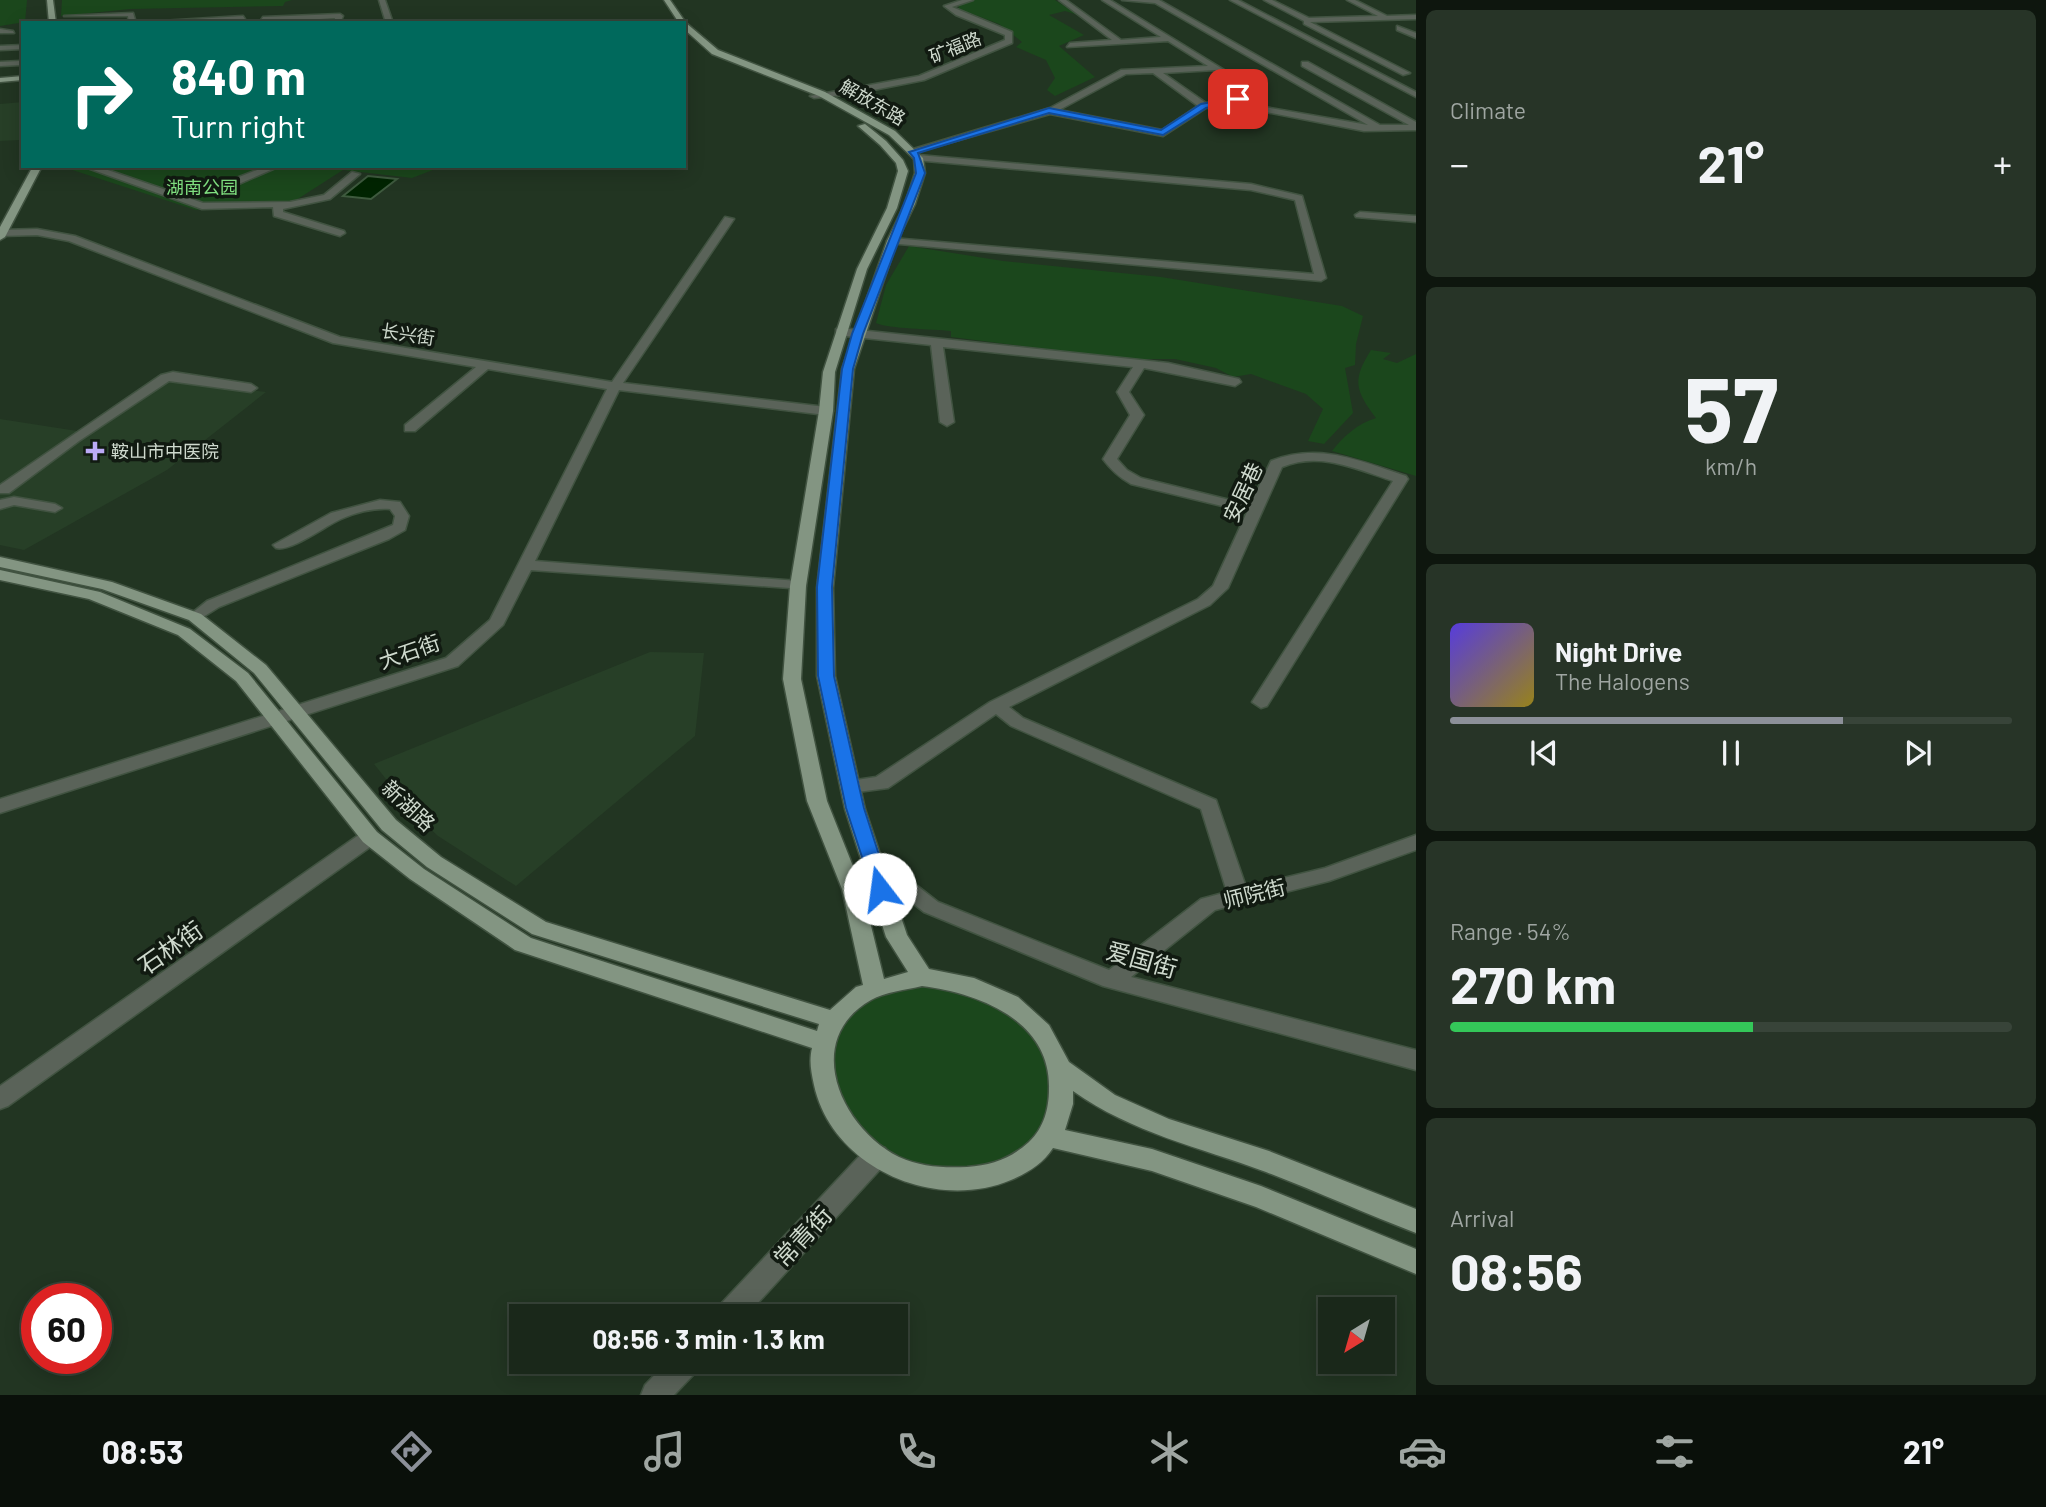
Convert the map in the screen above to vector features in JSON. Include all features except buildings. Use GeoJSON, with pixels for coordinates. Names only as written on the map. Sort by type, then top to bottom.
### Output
{"type":"FeatureCollection","features":[{"type":"Feature","properties":{"kind":"main road"},"geometry":{"type":"LineString","coordinates":[[41,0],[42,11]]}},
{"type":"Feature","properties":{"kind":"main road"},"geometry":{"type":"LineString","coordinates":[[50,0],[52,21]]}},
{"type":"Feature","properties":{"kind":"main road"},"geometry":{"type":"LineString","coordinates":[[658,0],[670,21]]}},
{"type":"Feature","properties":{"kind":"main road","name":"解放东路"},"geometry":{"type":"LineString","coordinates":[[667,0],[680,21]]}},
{"type":"Feature","properties":{"kind":"main road","name":"解放东路"},"geometry":{"type":"LineString","coordinates":[[686,30],[707,53],[751,73],[818,95],[892,133],[915,155]]}},
{"type":"Feature","properties":{"kind":"main road"},"geometry":{"type":"LineString","coordinates":[[0,79],[21,77]]}},
{"type":"Feature","properties":{"kind":"main road","name":"解放东路"},"geometry":{"type":"LineString","coordinates":[[818,95],[869,131],[896,156],[903,171],[892,208],[862,269],[829,372],[826,411],[798,586],[792,678],[817,802],[852,889],[875,987]]}},
{"type":"Feature","properties":{"kind":"main road"},"geometry":{"type":"LineString","coordinates":[[915,155],[920,173],[892,241],[848,369],[825,587],[826,676],[850,787],[897,937],[922,977]]}},
{"type":"Feature","properties":{"kind":"main road"},"geometry":{"type":"LineString","coordinates":[[0,213],[25,168]]}},
{"type":"Feature","properties":{"kind":"main road"},"geometry":{"type":"LineString","coordinates":[[0,234],[37,168]]}},
{"type":"Feature","properties":{"kind":"main road","name":"新湖路"},"geometry":{"type":"LineString","coordinates":[[2,575],[93,595],[189,625],[260,669],[389,825],[435,862],[539,928],[834,1020]]}},
{"type":"Feature","properties":{"kind":"main road","name":"新湖路"},"geometry":{"type":"LineString","coordinates":[[189,625],[242,677],[370,837],[417,874],[523,943],[823,1042]]}},
{"type":"Feature","properties":{"kind":"main road"},"geometry":{"type":"LineString","coordinates":[[922,977],[970,985],[992,993],[1023,1013],[1046,1038],[1060,1069],[1062,1108],[1050,1137],[1026,1161],[992,1176],[953,1180],[913,1173],[876,1156],[847,1132],[828,1103],[820,1072],[823,1042],[834,1020],[851,1001],[875,987],[922,977]]}},
{"type":"Feature","properties":{"kind":"main road"},"geometry":{"type":"LineString","coordinates":[[1060,1069],[1107,1102],[1163,1128],[1269,1162],[1416,1221]]}},
{"type":"Feature","properties":{"kind":"main road"},"geometry":{"type":"LineString","coordinates":[[1050,1137],[1153,1160],[1261,1197],[1416,1262]]}},
{"type":"Feature","properties":{"kind":"street"},"geometry":{"type":"LineString","coordinates":[[382,0],[389,21]]}},
{"type":"Feature","properties":{"kind":"street","name":"矿福路"},"geometry":{"type":"LineString","coordinates":[[818,95],[853,92],[921,78],[1009,41],[1009,34],[990,23],[947,6],[970,0]]}},
{"type":"Feature","properties":{"kind":"street"},"geometry":{"type":"LineString","coordinates":[[1062,0],[1119,42]]}},
{"type":"Feature","properties":{"kind":"street"},"geometry":{"type":"LineString","coordinates":[[1049,111],[1163,133],[1204,106],[1261,95],[1105,0]]}},
{"type":"Feature","properties":{"kind":"street"},"geometry":{"type":"LineString","coordinates":[[1125,0],[1156,1],[1378,128]]}},
{"type":"Feature","properties":{"kind":"street"},"geometry":{"type":"LineString","coordinates":[[1233,0],[1416,95]]}},
{"type":"Feature","properties":{"kind":"street"},"geometry":{"type":"LineString","coordinates":[[1267,0],[1308,20],[1416,17]]}},
{"type":"Feature","properties":{"kind":"street"},"geometry":{"type":"LineString","coordinates":[[1350,0],[1416,29]]}},
{"type":"Feature","properties":{"kind":"street"},"geometry":{"type":"LineString","coordinates":[[193,21],[195,10]]}},
{"type":"Feature","properties":{"kind":"street"},"geometry":{"type":"LineString","coordinates":[[67,16],[131,13],[133,21]]}},
{"type":"Feature","properties":{"kind":"street"},"geometry":{"type":"LineString","coordinates":[[263,21],[332,15],[340,16],[337,21]]}},
{"type":"Feature","properties":{"kind":"street"},"geometry":{"type":"LineString","coordinates":[[1110,17],[1132,16]]}},
{"type":"Feature","properties":{"kind":"street"},"geometry":{"type":"LineString","coordinates":[[206,21],[243,18]]}},
{"type":"Feature","properties":{"kind":"street"},"geometry":{"type":"LineString","coordinates":[[1087,18],[1098,18]]}},
{"type":"Feature","properties":{"kind":"street"},"geometry":{"type":"LineString","coordinates":[[1308,20],[1306,23],[1416,79]]}},
{"type":"Feature","properties":{"kind":"street"},"geometry":{"type":"LineString","coordinates":[[1400,28],[1416,36]]}},
{"type":"Feature","properties":{"kind":"street"},"geometry":{"type":"LineString","coordinates":[[0,31],[10,33]]}},
{"type":"Feature","properties":{"kind":"street"},"geometry":{"type":"LineString","coordinates":[[1070,45],[1170,39]]}},
{"type":"Feature","properties":{"kind":"street"},"geometry":{"type":"LineString","coordinates":[[1098,43],[1109,50]]}},
{"type":"Feature","properties":{"kind":"street"},"geometry":{"type":"LineString","coordinates":[[1,45],[21,47]]}},
{"type":"Feature","properties":{"kind":"street"},"geometry":{"type":"LineString","coordinates":[[0,56],[16,59],[0,64]]}},
{"type":"Feature","properties":{"kind":"street"},"geometry":{"type":"LineString","coordinates":[[1351,62],[1300,64],[1416,126]]}},
{"type":"Feature","properties":{"kind":"street"},"geometry":{"type":"LineString","coordinates":[[1131,65],[1142,72]]}},
{"type":"Feature","properties":{"kind":"street"},"geometry":{"type":"LineString","coordinates":[[1267,66],[1285,65]]}},
{"type":"Feature","properties":{"kind":"street"},"geometry":{"type":"LineString","coordinates":[[915,155],[1049,111],[1124,72],[1217,68]]}},
{"type":"Feature","properties":{"kind":"street"},"geometry":{"type":"LineString","coordinates":[[1155,71],[1204,106]]}},
{"type":"Feature","properties":{"kind":"street"},"geometry":{"type":"LineString","coordinates":[[1406,73],[1416,71]]}},
{"type":"Feature","properties":{"kind":"street"},"geometry":{"type":"LineString","coordinates":[[1230,103],[1364,128],[1416,126]]}},
{"type":"Feature","properties":{"kind":"street"},"geometry":{"type":"LineString","coordinates":[[892,241],[1321,278],[1299,198],[1251,187],[915,155]]}},
{"type":"Feature","properties":{"kind":"street"},"geometry":{"type":"LineString","coordinates":[[92,168],[211,207],[287,204]]}},
{"type":"Feature","properties":{"kind":"street"},"geometry":{"type":"LineString","coordinates":[[162,193],[223,186],[271,168]]}},
{"type":"Feature","properties":{"kind":"street"},"geometry":{"type":"LineString","coordinates":[[340,233],[278,214],[278,206],[327,197],[355,174]]}},
{"type":"Feature","properties":{"kind":"street"},"geometry":{"type":"LineString","coordinates":[[1360,215],[1416,219]]}},
{"type":"Feature","properties":{"kind":"street","name":"大石街"},"geometry":{"type":"LineString","coordinates":[[0,806],[452,662],[497,622],[528,565],[615,386],[729,219]]}},
{"type":"Feature","properties":{"kind":"street","name":"长兴街"},"geometry":{"type":"LineString","coordinates":[[0,234],[37,232],[71,238],[337,340],[615,386],[826,411]]}},
{"type":"Feature","properties":{"kind":"street"},"geometry":{"type":"LineString","coordinates":[[840,332],[1168,367],[1235,382]]}},
{"type":"Feature","properties":{"kind":"street"},"geometry":{"type":"LineString","coordinates":[[936,341],[947,422]]}},
{"type":"Feature","properties":{"kind":"street"},"geometry":{"type":"LineString","coordinates":[[410,428],[485,365]]}},
{"type":"Feature","properties":{"kind":"street"},"geometry":{"type":"LineString","coordinates":[[1140,365],[1123,393],[1137,415],[1110,459],[1122,473],[1136,481],[1255,510]]}},
{"type":"Feature","properties":{"kind":"street"},"geometry":{"type":"LineString","coordinates":[[0,489],[4,490],[74,438],[165,378],[173,376],[251,388]]}},
{"type":"Feature","properties":{"kind":"street","name":"安居巷"},"geometry":{"type":"LineString","coordinates":[[850,787],[881,783],[996,706],[1204,602],[1220,588],[1276,464],[1294,454],[1315,453],[1401,479],[1261,702]]}},
{"type":"Feature","properties":{"kind":"street"},"geometry":{"type":"LineString","coordinates":[[0,505],[14,501],[55,508]]}},
{"type":"Feature","properties":{"kind":"street"},"geometry":{"type":"LineString","coordinates":[[189,625],[213,604],[384,536],[400,527],[402,516],[395,505],[381,502],[358,507],[281,545]]}},
{"type":"Feature","properties":{"kind":"street"},"geometry":{"type":"LineString","coordinates":[[528,565],[798,586]]}},
{"type":"Feature","properties":{"kind":"street"},"geometry":{"type":"LineString","coordinates":[[996,706],[1017,722],[1209,805],[1239,897]]}},
{"type":"Feature","properties":{"kind":"street","name":"石林街"},"geometry":{"type":"LineString","coordinates":[[0,1099],[370,837]]}},
{"type":"Feature","properties":{"kind":"street","name":"师院街"},"geometry":{"type":"LineString","coordinates":[[1111,980],[1208,904],[1329,874],[1416,842]]}},
{"type":"Feature","properties":{"kind":"street","name":"爱国街"},"geometry":{"type":"LineString","coordinates":[[873,862],[931,907],[1111,980],[1416,1060]]}},
{"type":"Feature","properties":{"kind":"street","name":"常青街"},"geometry":{"type":"LineString","coordinates":[[739,1304],[876,1156]]}},
{"type":"Feature","properties":{"kind":"street"},"geometry":{"type":"LineString","coordinates":[[655,1395],[675,1374]]}},
{"type":"Feature","properties":{"kind":"shaded area"},"geometry":{"type":"Polygon","coordinates":[[[21,102],[19,140],[0,141],[0,104],[21,102]]]}},
{"type":"Feature","properties":{"kind":"shaded area"},"geometry":{"type":"Polygon","coordinates":[[[368,176],[397,179],[371,199],[343,196],[368,176]]]}},
{"type":"Feature","properties":{"kind":"shaded area","name":"鞍山市中医院"},"geometry":{"type":"Polygon","coordinates":[[[169,379],[266,392],[167,470],[24,550],[0,545],[0,419],[90,433],[169,379]]]}},
{"type":"Feature","properties":{"kind":"shaded area"},"geometry":{"type":"Polygon","coordinates":[[[650,652],[704,653],[695,736],[516,886],[438,836],[409,808],[374,764],[650,652]]]}},
{"type":"Feature","properties":{"kind":"green space"},"geometry":{"type":"Polygon","coordinates":[[[0,0],[27,0],[25,21],[0,26],[0,0]]]}},
{"type":"Feature","properties":{"kind":"green space"},"geometry":{"type":"Polygon","coordinates":[[[62,0],[292,0],[285,2],[283,6],[130,9],[61,16],[62,0]]]}},
{"type":"Feature","properties":{"kind":"green space"},"geometry":{"type":"Polygon","coordinates":[[[957,0],[1055,0],[1078,15],[1065,11],[1049,15],[1084,35],[1059,46],[1095,77],[1055,96],[1047,90],[1055,78],[1046,60],[1016,47],[1022,42],[999,24],[959,9],[957,0]]]}},
{"type":"Feature","properties":{"kind":"green space","name":"湖南公园"},"geometry":{"type":"Polygon","coordinates":[[[66,168],[438,168],[412,178],[343,170],[293,202],[231,204],[196,210],[66,168]]]}},
{"type":"Feature","properties":{"kind":"green space"},"geometry":{"type":"Polygon","coordinates":[[[909,246],[1003,261],[1161,277],[1342,306],[1363,316],[1356,344],[1355,365],[1345,368],[1353,413],[1324,444],[1308,441],[1323,409],[1306,394],[1251,374],[1233,377],[1216,368],[1175,359],[1125,359],[951,337],[951,331],[900,328],[876,323],[886,285],[909,246]]]}},
{"type":"Feature","properties":{"kind":"green space"},"geometry":{"type":"Polygon","coordinates":[[[1371,350],[1391,353],[1383,359],[1397,363],[1416,354],[1416,476],[1332,451],[1351,431],[1376,418],[1358,385],[1361,369],[1371,350]]]}},
{"type":"Feature","properties":{"kind":"green space"},"geometry":{"type":"Polygon","coordinates":[[[922,977],[1023,1012],[1064,1089],[1026,1161],[913,1173],[847,1132],[823,1042],[851,1001],[922,977]]]}},
{"type":"Feature","properties":{"kind":"place","name":"鞍山市中医院"},"geometry":{"type":"Point","coordinates":[95,451]}},
{"type":"Feature","properties":{"kind":"route"},"geometry":{"type":"LineString","coordinates":[[880,889],[855,808],[826,676],[825,587],[848,369],[892,241],[910,204],[920,173],[918,158],[913,152],[1049,111],[1163,133],[1204,106],[1230,103],[1238,99]]}}]}
